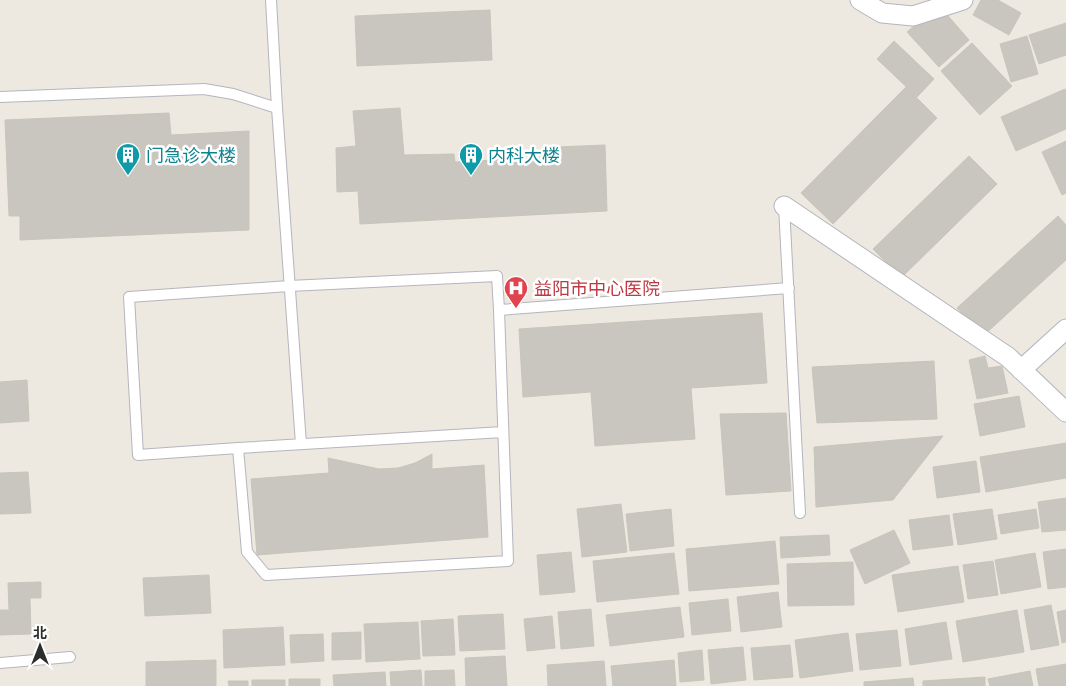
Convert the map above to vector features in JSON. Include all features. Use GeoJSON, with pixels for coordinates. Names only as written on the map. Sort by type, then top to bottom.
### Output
{"type":"FeatureCollection","features":[{"type":"Feature","properties":{"kind":"street"},"geometry":{"type":"LineString","coordinates":[[860,0],[882,13],[913,16],[963,0]]}},
{"type":"Feature","properties":{"kind":"street"},"geometry":{"type":"LineString","coordinates":[[784,206],[1008,358],[1066,412]]}},
{"type":"Feature","properties":{"kind":"street"},"geometry":{"type":"LineString","coordinates":[[1021,370],[1066,330]]}},
{"type":"Feature","properties":{"kind":"lane"},"geometry":{"type":"LineString","coordinates":[[271,0],[301,444]]}},
{"type":"Feature","properties":{"kind":"lane"},"geometry":{"type":"LineString","coordinates":[[0,97],[204,90],[233,94],[277,108]]}},
{"type":"Feature","properties":{"kind":"lane"},"geometry":{"type":"LineString","coordinates":[[784,206],[800,512]]}},
{"type":"Feature","properties":{"kind":"lane"},"geometry":{"type":"LineString","coordinates":[[238,448],[247,552],[266,575],[508,561],[497,276],[290,286],[129,297],[138,455],[238,448],[301,444],[503,432]]}},
{"type":"Feature","properties":{"kind":"lane"},"geometry":{"type":"LineString","coordinates":[[499,310],[789,288]]}},
{"type":"Feature","properties":{"kind":"lane"},"geometry":{"type":"LineString","coordinates":[[0,663],[70,657]]}},
{"type":"Feature","properties":{"kind":"building"},"geometry":{"type":"Polygon","coordinates":[[[981,0],[998,0],[1021,13],[1009,35],[973,15],[981,0]]]}},
{"type":"Feature","properties":{"kind":"building"},"geometry":{"type":"Polygon","coordinates":[[[490,10],[492,60],[357,66],[355,16],[490,10]]]}},
{"type":"Feature","properties":{"kind":"building"},"geometry":{"type":"Polygon","coordinates":[[[943,10],[969,40],[939,67],[907,32],[924,17],[929,23],[943,10]]]}},
{"type":"Feature","properties":{"kind":"building"},"geometry":{"type":"Polygon","coordinates":[[[1066,23],[1066,55],[1039,64],[1029,35],[1066,23]]]}},
{"type":"Feature","properties":{"kind":"building"},"geometry":{"type":"Polygon","coordinates":[[[1027,36],[1038,74],[1011,82],[1000,44],[1027,36]]]}},
{"type":"Feature","properties":{"kind":"building"},"geometry":{"type":"Polygon","coordinates":[[[894,41],[934,79],[917,97],[877,59],[894,41]]]}},
{"type":"Feature","properties":{"kind":"building"},"geometry":{"type":"Polygon","coordinates":[[[972,43],[1012,86],[980,115],[941,71],[972,43]]]}},
{"type":"Feature","properties":{"kind":"building"},"geometry":{"type":"Polygon","coordinates":[[[906,87],[937,118],[833,224],[801,193],[906,87]]]}},
{"type":"Feature","properties":{"kind":"building"},"geometry":{"type":"Polygon","coordinates":[[[1065,89],[1066,129],[1016,151],[1001,117],[1065,89]]]}},
{"type":"Feature","properties":{"kind":"building","name":"内科大楼"},"geometry":{"type":"Polygon","coordinates":[[[400,108],[404,155],[454,154],[455,162],[556,157],[557,147],[605,145],[607,211],[360,224],[358,191],[337,192],[336,148],[356,146],[353,111],[400,108]]]}},
{"type":"Feature","properties":{"kind":"building","name":"门急诊大楼"},"geometry":{"type":"Polygon","coordinates":[[[169,113],[171,135],[249,131],[249,230],[20,240],[20,216],[9,216],[5,120],[169,113]]]}},
{"type":"Feature","properties":{"kind":"building"},"geometry":{"type":"Polygon","coordinates":[[[1066,141],[1066,193],[1062,195],[1042,152],[1066,141]]]}},
{"type":"Feature","properties":{"kind":"building"},"geometry":{"type":"Polygon","coordinates":[[[969,156],[997,184],[901,278],[873,249],[969,156]]]}},
{"type":"Feature","properties":{"kind":"building"},"geometry":{"type":"Polygon","coordinates":[[[1058,216],[1066,225],[1066,260],[983,336],[957,308],[1058,216]]]}},
{"type":"Feature","properties":{"kind":"building"},"geometry":{"type":"Polygon","coordinates":[[[762,313],[767,383],[691,388],[695,439],[595,446],[591,392],[523,397],[519,329],[762,313]]]}},
{"type":"Feature","properties":{"kind":"building"},"geometry":{"type":"Polygon","coordinates":[[[985,356],[988,368],[1002,366],[1008,393],[977,399],[969,360],[985,356]]]}},
{"type":"Feature","properties":{"kind":"building"},"geometry":{"type":"Polygon","coordinates":[[[934,361],[937,419],[817,423],[812,367],[934,361]]]}},
{"type":"Feature","properties":{"kind":"building"},"geometry":{"type":"Polygon","coordinates":[[[27,380],[29,421],[0,423],[0,382],[27,380]]]}},
{"type":"Feature","properties":{"kind":"building"},"geometry":{"type":"Polygon","coordinates":[[[1019,396],[1025,427],[980,436],[974,404],[1019,396]]]}},
{"type":"Feature","properties":{"kind":"building"},"geometry":{"type":"Polygon","coordinates":[[[786,413],[791,491],[726,495],[720,414],[786,413]]]}},
{"type":"Feature","properties":{"kind":"building"},"geometry":{"type":"Polygon","coordinates":[[[943,436],[893,500],[816,507],[814,447],[943,436]]]}},
{"type":"Feature","properties":{"kind":"building"},"geometry":{"type":"Polygon","coordinates":[[[1066,443],[1066,478],[986,492],[980,457],[1066,443]]]}},
{"type":"Feature","properties":{"kind":"building"},"geometry":{"type":"Polygon","coordinates":[[[432,454],[432,469],[484,465],[488,537],[257,555],[251,479],[329,473],[328,458],[379,469],[398,468],[415,463],[432,454]]]}},
{"type":"Feature","properties":{"kind":"building"},"geometry":{"type":"Polygon","coordinates":[[[976,461],[980,492],[937,498],[933,467],[976,461]]]}},
{"type":"Feature","properties":{"kind":"building"},"geometry":{"type":"Polygon","coordinates":[[[28,472],[31,513],[0,514],[0,473],[28,472]]]}},
{"type":"Feature","properties":{"kind":"building"},"geometry":{"type":"Polygon","coordinates":[[[1066,498],[1066,530],[1042,532],[1038,502],[1066,498]]]}},
{"type":"Feature","properties":{"kind":"building"},"geometry":{"type":"Polygon","coordinates":[[[621,504],[627,552],[582,557],[577,509],[621,504]]]}},
{"type":"Feature","properties":{"kind":"building"},"geometry":{"type":"Polygon","coordinates":[[[671,509],[674,546],[630,551],[626,514],[671,509]]]}},
{"type":"Feature","properties":{"kind":"building"},"geometry":{"type":"Polygon","coordinates":[[[992,509],[997,539],[958,545],[953,514],[992,509]]]}},
{"type":"Feature","properties":{"kind":"building"},"geometry":{"type":"Polygon","coordinates":[[[1036,509],[1039,528],[1001,534],[998,515],[1036,509]]]}},
{"type":"Feature","properties":{"kind":"building"},"geometry":{"type":"Polygon","coordinates":[[[949,515],[953,545],[913,550],[909,520],[949,515]]]}},
{"type":"Feature","properties":{"kind":"building"},"geometry":{"type":"Polygon","coordinates":[[[894,530],[910,563],[865,584],[850,550],[894,530]]]}},
{"type":"Feature","properties":{"kind":"building"},"geometry":{"type":"Polygon","coordinates":[[[829,535],[830,555],[781,558],[780,537],[829,535]]]}},
{"type":"Feature","properties":{"kind":"building"},"geometry":{"type":"Polygon","coordinates":[[[775,541],[779,584],[689,591],[686,549],[775,541]]]}},
{"type":"Feature","properties":{"kind":"building"},"geometry":{"type":"Polygon","coordinates":[[[1066,549],[1066,587],[1048,589],[1043,552],[1066,549]]]}},
{"type":"Feature","properties":{"kind":"building"},"geometry":{"type":"Polygon","coordinates":[[[571,552],[575,592],[540,595],[537,555],[571,552]]]}},
{"type":"Feature","properties":{"kind":"building"},"geometry":{"type":"Polygon","coordinates":[[[674,553],[679,594],[597,602],[593,561],[674,553]]]}},
{"type":"Feature","properties":{"kind":"building"},"geometry":{"type":"Polygon","coordinates":[[[1035,553],[1041,587],[1001,594],[995,560],[1035,553]]]}},
{"type":"Feature","properties":{"kind":"building"},"geometry":{"type":"Polygon","coordinates":[[[993,561],[998,595],[968,599],[963,565],[993,561]]]}},
{"type":"Feature","properties":{"kind":"building"},"geometry":{"type":"Polygon","coordinates":[[[853,562],[854,605],[788,606],[787,564],[853,562]]]}},
{"type":"Feature","properties":{"kind":"building"},"geometry":{"type":"Polygon","coordinates":[[[958,566],[964,602],[898,612],[892,575],[958,566]]]}},
{"type":"Feature","properties":{"kind":"building"},"geometry":{"type":"Polygon","coordinates":[[[209,575],[211,613],[145,616],[143,578],[209,575]]]}},
{"type":"Feature","properties":{"kind":"building"},"geometry":{"type":"Polygon","coordinates":[[[41,582],[41,598],[30,598],[31,634],[0,635],[0,610],[9,610],[8,583],[41,582]]]}},
{"type":"Feature","properties":{"kind":"building"},"geometry":{"type":"Polygon","coordinates":[[[778,592],[782,627],[741,632],[737,597],[778,592]]]}},
{"type":"Feature","properties":{"kind":"building"},"geometry":{"type":"Polygon","coordinates":[[[728,599],[731,631],[692,635],[689,603],[728,599]]]}},
{"type":"Feature","properties":{"kind":"building"},"geometry":{"type":"Polygon","coordinates":[[[1051,605],[1059,645],[1031,650],[1024,610],[1051,605]]]}},
{"type":"Feature","properties":{"kind":"building"},"geometry":{"type":"Polygon","coordinates":[[[680,607],[684,637],[610,646],[606,615],[680,607]]]}},
{"type":"Feature","properties":{"kind":"building"},"geometry":{"type":"Polygon","coordinates":[[[591,609],[594,646],[561,649],[558,612],[591,609]]]}},
{"type":"Feature","properties":{"kind":"building"},"geometry":{"type":"Polygon","coordinates":[[[1017,610],[1024,652],[963,662],[956,621],[1017,610]]]}},
{"type":"Feature","properties":{"kind":"building"},"geometry":{"type":"Polygon","coordinates":[[[1066,610],[1066,642],[1062,643],[1057,612],[1066,610]]]}},
{"type":"Feature","properties":{"kind":"building"},"geometry":{"type":"Polygon","coordinates":[[[503,614],[505,649],[460,651],[458,616],[503,614]]]}},
{"type":"Feature","properties":{"kind":"building"},"geometry":{"type":"Polygon","coordinates":[[[552,616],[555,648],[527,651],[524,619],[552,616]]]}},
{"type":"Feature","properties":{"kind":"building"},"geometry":{"type":"Polygon","coordinates":[[[453,619],[455,655],[423,656],[421,621],[453,619]]]}},
{"type":"Feature","properties":{"kind":"building"},"geometry":{"type":"Polygon","coordinates":[[[418,622],[420,659],[366,662],[364,624],[418,622]]]}},
{"type":"Feature","properties":{"kind":"building"},"geometry":{"type":"Polygon","coordinates":[[[946,622],[952,659],[910,665],[905,629],[946,622]]]}},
{"type":"Feature","properties":{"kind":"building"},"geometry":{"type":"Polygon","coordinates":[[[283,627],[285,665],[224,668],[223,630],[283,627]]]}},
{"type":"Feature","properties":{"kind":"building"},"geometry":{"type":"Polygon","coordinates":[[[897,630],[901,666],[860,670],[856,634],[897,630]]]}},
{"type":"Feature","properties":{"kind":"building"},"geometry":{"type":"Polygon","coordinates":[[[361,632],[361,659],[332,660],[332,633],[361,632]]]}},
{"type":"Feature","properties":{"kind":"building"},"geometry":{"type":"Polygon","coordinates":[[[848,633],[853,671],[800,678],[795,640],[848,633]]]}},
{"type":"Feature","properties":{"kind":"building"},"geometry":{"type":"Polygon","coordinates":[[[323,634],[324,661],[291,663],[290,635],[323,634]]]}},
{"type":"Feature","properties":{"kind":"building"},"geometry":{"type":"Polygon","coordinates":[[[790,645],[793,677],[754,680],[751,648],[790,645]]]}},
{"type":"Feature","properties":{"kind":"building"},"geometry":{"type":"Polygon","coordinates":[[[743,647],[746,680],[711,684],[708,650],[743,647]]]}},
{"type":"Feature","properties":{"kind":"building"},"geometry":{"type":"Polygon","coordinates":[[[702,650],[704,680],[680,682],[678,653],[702,650]]]}},
{"type":"Feature","properties":{"kind":"building"},"geometry":{"type":"Polygon","coordinates":[[[505,656],[507,686],[466,686],[465,658],[505,656]]]}},
{"type":"Feature","properties":{"kind":"building"},"geometry":{"type":"Polygon","coordinates":[[[216,660],[216,686],[146,686],[146,662],[216,660]]]}},
{"type":"Feature","properties":{"kind":"building"},"geometry":{"type":"Polygon","coordinates":[[[674,660],[676,686],[613,686],[611,666],[674,660]]]}},
{"type":"Feature","properties":{"kind":"building"},"geometry":{"type":"Polygon","coordinates":[[[604,661],[606,686],[548,686],[547,665],[604,661]]]}},
{"type":"Feature","properties":{"kind":"building"},"geometry":{"type":"Polygon","coordinates":[[[1066,664],[1066,686],[1039,686],[1036,669],[1066,664]]]}},
{"type":"Feature","properties":{"kind":"building"},"geometry":{"type":"Polygon","coordinates":[[[421,670],[422,686],[391,686],[390,672],[421,670]]]}},
{"type":"Feature","properties":{"kind":"building"},"geometry":{"type":"Polygon","coordinates":[[[454,670],[455,686],[425,686],[425,671],[454,670]]]}},
{"type":"Feature","properties":{"kind":"building"},"geometry":{"type":"Polygon","coordinates":[[[1030,671],[1033,686],[990,686],[988,679],[1030,671]]]}},
{"type":"Feature","properties":{"kind":"building"},"geometry":{"type":"Polygon","coordinates":[[[385,672],[386,686],[334,686],[333,675],[385,672]]]}},
{"type":"Feature","properties":{"kind":"building"},"geometry":{"type":"Polygon","coordinates":[[[985,677],[985,686],[923,686],[923,681],[985,677]]]}},
{"type":"Feature","properties":{"kind":"building"},"geometry":{"type":"Polygon","coordinates":[[[913,678],[914,686],[864,686],[864,682],[913,678]]]}},
{"type":"Feature","properties":{"kind":"building"},"geometry":{"type":"Polygon","coordinates":[[[289,679],[320,679],[320,686],[289,686],[289,679]]]}},
{"type":"Feature","properties":{"kind":"building"},"geometry":{"type":"Polygon","coordinates":[[[252,680],[285,680],[285,686],[252,686],[252,680]]]}},
{"type":"Feature","properties":{"kind":"building"},"geometry":{"type":"Polygon","coordinates":[[[228,681],[248,681],[248,686],[229,686],[228,681]]]}},
{"type":"Feature","properties":{"kind":"place","name":"门急诊大楼"},"geometry":{"type":"Point","coordinates":[128,176]}},
{"type":"Feature","properties":{"kind":"place","name":"内科大楼"},"geometry":{"type":"Point","coordinates":[471,176]}},
{"type":"Feature","properties":{"kind":"place","name":"益阳市中心医院"},"geometry":{"type":"Point","coordinates":[516,309]}}]}
